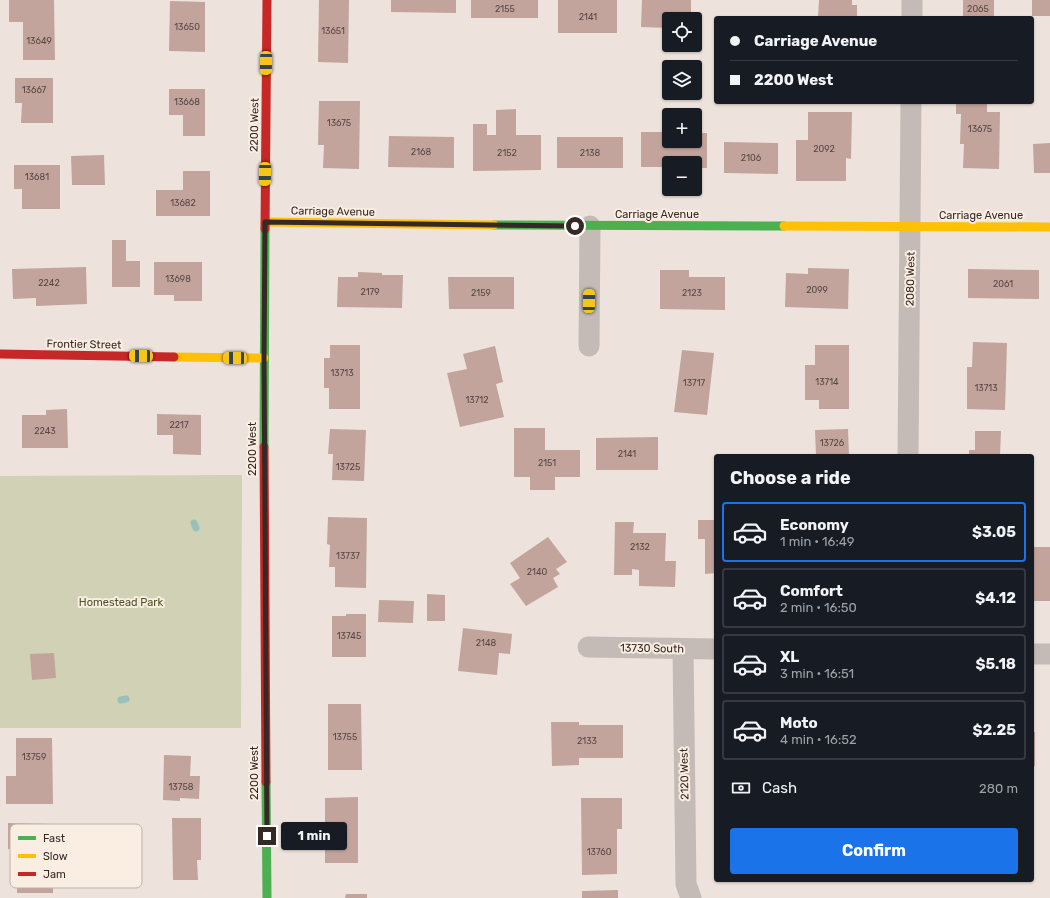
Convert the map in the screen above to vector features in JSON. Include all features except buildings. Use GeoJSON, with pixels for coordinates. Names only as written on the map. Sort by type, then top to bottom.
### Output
{"type":"FeatureCollection","features":[{"type":"Feature","properties":{"kind":"street","name":"2200 West"},"geometry":{"type":"LineString","coordinates":[[267,0],[264,358],[267,898]]}},
{"type":"Feature","properties":{"kind":"street"},"geometry":{"type":"LineString","coordinates":[[912,0],[912,16]]}},
{"type":"Feature","properties":{"kind":"street","name":"2080 West"},"geometry":{"type":"LineString","coordinates":[[908,454],[911,104]]}},
{"type":"Feature","properties":{"kind":"street","name":"Carriage Avenue"},"geometry":{"type":"LineString","coordinates":[[265,222],[590,226],[1050,227]]}},
{"type":"Feature","properties":{"kind":"street"},"geometry":{"type":"LineString","coordinates":[[589,346],[590,226]]}},
{"type":"Feature","properties":{"kind":"street","name":"Frontier Street"},"geometry":{"type":"LineString","coordinates":[[0,354],[264,358]]}},
{"type":"Feature","properties":{"kind":"street","name":"13730 South"},"geometry":{"type":"LineString","coordinates":[[588,648],[714,650]]}},
{"type":"Feature","properties":{"kind":"street","name":"2120 West"},"geometry":{"type":"LineString","coordinates":[[683,649],[686,884],[691,898]]}},
{"type":"Feature","properties":{"kind":"street"},"geometry":{"type":"LineString","coordinates":[[1034,654],[1050,654]]}},
{"type":"Feature","properties":{"kind":"green space","name":"Homestead Park"},"geometry":{"type":"Polygon","coordinates":[[[242,475],[241,728],[0,728],[0,476],[242,475]]]}},
{"type":"Feature","properties":{"kind":"waterway"},"geometry":{"type":"LineString","coordinates":[[194,523],[196,528]]}},
{"type":"Feature","properties":{"kind":"waterway"},"geometry":{"type":"LineString","coordinates":[[121,700],[126,699]]}},
{"type":"Feature","properties":{"kind":"traffic: fast"},"geometry":{"type":"LineString","coordinates":[[494,225],[784,226]]}},
{"type":"Feature","properties":{"kind":"traffic: fast"},"geometry":{"type":"LineString","coordinates":[[264,447],[265,229]]}},
{"type":"Feature","properties":{"kind":"traffic: fast"},"geometry":{"type":"LineString","coordinates":[[266,782],[267,898]]}},
{"type":"Feature","properties":{"kind":"traffic: slow"},"geometry":{"type":"LineString","coordinates":[[265,222],[494,225]]}},
{"type":"Feature","properties":{"kind":"traffic: slow"},"geometry":{"type":"LineString","coordinates":[[784,226],[1050,227]]}},
{"type":"Feature","properties":{"kind":"traffic: slow"},"geometry":{"type":"LineString","coordinates":[[174,357],[264,358]]}},
{"type":"Feature","properties":{"kind":"traffic: jam"},"geometry":{"type":"LineString","coordinates":[[265,229],[267,0]]}},
{"type":"Feature","properties":{"kind":"traffic: jam"},"geometry":{"type":"LineString","coordinates":[[0,354],[174,357]]}},
{"type":"Feature","properties":{"kind":"traffic: jam"},"geometry":{"type":"LineString","coordinates":[[264,447],[266,782]]}},
{"type":"Feature","properties":{"kind":"route"},"geometry":{"type":"LineString","coordinates":[[267,836],[264,358],[265,222],[575,226]]}}]}
